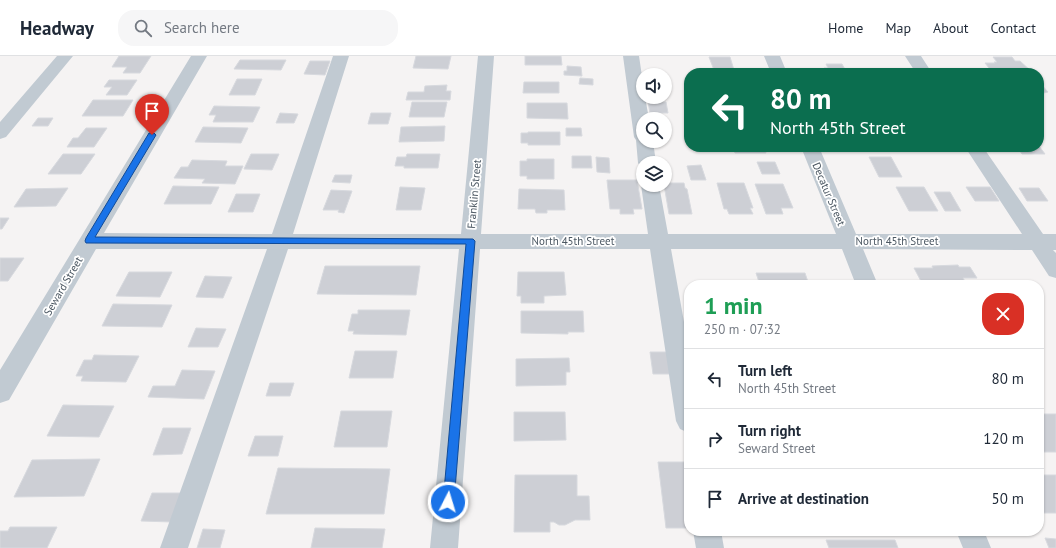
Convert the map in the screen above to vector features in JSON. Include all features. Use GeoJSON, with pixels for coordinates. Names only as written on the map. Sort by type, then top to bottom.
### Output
{"type":"FeatureCollection","features":[{"type":"Feature","properties":{"kind":"street"},"geometry":{"type":"LineString","coordinates":[[0,134],[65,56]]}},
{"type":"Feature","properties":{"kind":"street","name":"Seward Street"},"geometry":{"type":"LineString","coordinates":[[0,392],[199,56]]}},
{"type":"Feature","properties":{"kind":"street"},"geometry":{"type":"LineString","coordinates":[[174,548],[342,56]]}},
{"type":"Feature","properties":{"kind":"street","name":"Franklin Street"},"geometry":{"type":"LineString","coordinates":[[444,548],[486,56]]}},
{"type":"Feature","properties":{"kind":"street"},"geometry":{"type":"LineString","coordinates":[[631,56],[639,112]]}},
{"type":"Feature","properties":{"kind":"street"},"geometry":{"type":"LineString","coordinates":[[772,56],[777,68]]}},
{"type":"Feature","properties":{"kind":"street"},"geometry":{"type":"LineString","coordinates":[[913,56],[921,68]]}},
{"type":"Feature","properties":{"kind":"street","name":"Decatur Street"},"geometry":{"type":"LineString","coordinates":[[812,152],[865,280]]}},
{"type":"Feature","properties":{"kind":"street"},"geometry":{"type":"LineString","coordinates":[[978,152],[1047,242],[1056,270]]}},
{"type":"Feature","properties":{"kind":"street"},"geometry":{"type":"LineString","coordinates":[[651,192],[684,391]]}},
{"type":"Feature","properties":{"kind":"street","name":"North 45th Street"},"geometry":{"type":"LineString","coordinates":[[89,241],[1047,242]]}},
{"type":"Feature","properties":{"kind":"street"},"geometry":{"type":"LineString","coordinates":[[708,536],[710,548]]}},
{"type":"Feature","properties":{"kind":"street"},"geometry":{"type":"LineString","coordinates":[[972,536],[977,548]]}},
{"type":"Feature","properties":{"kind":"building"},"geometry":{"type":"Polygon","coordinates":[[[119,56],[151,56],[140,73],[123,73],[127,67],[112,67],[119,56]]]}},
{"type":"Feature","properties":{"kind":"building"},"geometry":{"type":"Polygon","coordinates":[[[416,56],[451,56],[448,69],[413,68],[416,56]]]}},
{"type":"Feature","properties":{"kind":"building"},"geometry":{"type":"Polygon","coordinates":[[[525,56],[561,56],[562,65],[525,65],[525,56]]]}},
{"type":"Feature","properties":{"kind":"building"},"geometry":{"type":"Polygon","coordinates":[[[709,57],[730,57],[733,68],[713,68],[709,57]]]}},
{"type":"Feature","properties":{"kind":"building"},"geometry":{"type":"Polygon","coordinates":[[[993,57],[1012,57],[1015,61],[1020,61],[1028,68],[989,68],[985,63],[997,62],[993,57]]]}},
{"type":"Feature","properties":{"kind":"building"},"geometry":{"type":"Polygon","coordinates":[[[240,60],[286,60],[281,70],[234,69],[240,60]]]}},
{"type":"Feature","properties":{"kind":"building"},"geometry":{"type":"Polygon","coordinates":[[[310,61],[330,61],[325,75],[304,74],[310,61]]]}},
{"type":"Feature","properties":{"kind":"building"},"geometry":{"type":"Polygon","coordinates":[[[826,64],[842,64],[844,68],[828,68],[826,64]]]}},
{"type":"Feature","properties":{"kind":"building"},"geometry":{"type":"Polygon","coordinates":[[[567,66],[581,67],[582,76],[564,75],[564,71],[567,71],[567,66]]]}},
{"type":"Feature","properties":{"kind":"building"},"geometry":{"type":"Polygon","coordinates":[[[580,78],[593,79],[593,85],[579,84],[580,78]]]}},
{"type":"Feature","properties":{"kind":"building"},"geometry":{"type":"Polygon","coordinates":[[[237,79],[262,79],[255,95],[229,95],[237,79]]]}},
{"type":"Feature","properties":{"kind":"building"},"geometry":{"type":"Polygon","coordinates":[[[109,80],[137,80],[127,95],[106,95],[112,87],[104,87],[109,80]]]}},
{"type":"Feature","properties":{"kind":"building"},"geometry":{"type":"Polygon","coordinates":[[[524,82],[559,82],[559,93],[523,93],[524,82]]]}},
{"type":"Feature","properties":{"kind":"building"},"geometry":{"type":"Polygon","coordinates":[[[447,85],[446,91],[451,91],[450,100],[406,100],[408,92],[424,92],[425,86],[447,85]]]}},
{"type":"Feature","properties":{"kind":"building"},"geometry":{"type":"Polygon","coordinates":[[[1044,88],[1048,92],[1044,93],[1044,88]]]}},
{"type":"Feature","properties":{"kind":"building"},"geometry":{"type":"Polygon","coordinates":[[[93,100],[133,100],[123,116],[82,116],[93,100]]]}},
{"type":"Feature","properties":{"kind":"building"},"geometry":{"type":"Polygon","coordinates":[[[412,102],[447,102],[444,117],[409,117],[412,102]]]}},
{"type":"Feature","properties":{"kind":"building"},"geometry":{"type":"Polygon","coordinates":[[[527,103],[567,103],[568,119],[527,118],[527,103]]]}},
{"type":"Feature","properties":{"kind":"building"},"geometry":{"type":"Polygon","coordinates":[[[648,104],[666,104],[668,112],[650,112],[648,104]]]}},
{"type":"Feature","properties":{"kind":"building"},"geometry":{"type":"Polygon","coordinates":[[[214,106],[260,107],[253,122],[213,122],[216,115],[209,115],[214,106]]]}},
{"type":"Feature","properties":{"kind":"building"},"geometry":{"type":"Polygon","coordinates":[[[280,113],[298,114],[294,123],[276,123],[280,113]]]}},
{"type":"Feature","properties":{"kind":"building"},"geometry":{"type":"Polygon","coordinates":[[[371,113],[391,113],[388,124],[368,124],[371,113]]]}},
{"type":"Feature","properties":{"kind":"building"},"geometry":{"type":"Polygon","coordinates":[[[38,118],[53,118],[48,126],[32,126],[38,118]]]}},
{"type":"Feature","properties":{"kind":"building"},"geometry":{"type":"Polygon","coordinates":[[[445,126],[444,141],[399,142],[401,127],[445,126]]]}},
{"type":"Feature","properties":{"kind":"building"},"geometry":{"type":"Polygon","coordinates":[[[203,127],[248,128],[241,143],[195,142],[203,127]]]}},
{"type":"Feature","properties":{"kind":"building"},"geometry":{"type":"Polygon","coordinates":[[[86,128],[107,128],[94,147],[67,147],[73,138],[78,138],[86,128]]]}},
{"type":"Feature","properties":{"kind":"building"},"geometry":{"type":"Polygon","coordinates":[[[566,128],[581,128],[582,136],[566,136],[566,128]]]}},
{"type":"Feature","properties":{"kind":"building"},"geometry":{"type":"Polygon","coordinates":[[[560,132],[560,145],[528,145],[528,143],[521,143],[521,133],[560,132]]]}},
{"type":"Feature","properties":{"kind":"building"},"geometry":{"type":"Polygon","coordinates":[[[735,152],[766,153],[735,153],[735,152]]]}},
{"type":"Feature","properties":{"kind":"building"},"geometry":{"type":"Polygon","coordinates":[[[1021,152],[1044,152],[1045,154],[1022,154],[1021,152]]]}},
{"type":"Feature","properties":{"kind":"building"},"geometry":{"type":"Polygon","coordinates":[[[63,154],[95,154],[81,174],[48,174],[63,154]]]}},
{"type":"Feature","properties":{"kind":"building"},"geometry":{"type":"Polygon","coordinates":[[[251,154],[279,154],[272,170],[244,169],[251,154]]]}},
{"type":"Feature","properties":{"kind":"building"},"geometry":{"type":"Polygon","coordinates":[[[407,154],[440,154],[438,168],[404,168],[404,166],[395,166],[397,157],[406,157],[407,154]]]}},
{"type":"Feature","properties":{"kind":"building"},"geometry":{"type":"Polygon","coordinates":[[[572,156],[591,156],[592,168],[572,168],[572,156]]]}},
{"type":"Feature","properties":{"kind":"building"},"geometry":{"type":"Polygon","coordinates":[[[596,157],[609,158],[610,173],[597,172],[596,157]]]}},
{"type":"Feature","properties":{"kind":"building"},"geometry":{"type":"Polygon","coordinates":[[[869,157],[891,157],[902,177],[879,177],[869,157]]]}},
{"type":"Feature","properties":{"kind":"building"},"geometry":{"type":"Polygon","coordinates":[[[527,159],[554,159],[554,179],[527,179],[527,176],[520,176],[520,161],[527,161],[527,159]]]}},
{"type":"Feature","properties":{"kind":"building"},"geometry":{"type":"Polygon","coordinates":[[[192,160],[227,161],[225,166],[243,166],[235,184],[202,183],[205,179],[174,178],[181,167],[188,167],[192,160]]]}},
{"type":"Feature","properties":{"kind":"building"},"geometry":{"type":"Polygon","coordinates":[[[757,162],[775,162],[780,174],[762,174],[757,162]]]}},
{"type":"Feature","properties":{"kind":"building"},"geometry":{"type":"Polygon","coordinates":[[[701,165],[706,180],[691,180],[687,166],[701,165]]]}},
{"type":"Feature","properties":{"kind":"building"},"geometry":{"type":"Polygon","coordinates":[[[335,175],[352,175],[350,183],[332,182],[335,175]]]}},
{"type":"Feature","properties":{"kind":"building"},"geometry":{"type":"Polygon","coordinates":[[[607,180],[636,180],[636,192],[639,192],[642,209],[633,209],[634,214],[620,214],[620,209],[610,209],[607,180]]]}},
{"type":"Feature","properties":{"kind":"building"},"geometry":{"type":"Polygon","coordinates":[[[672,183],[684,183],[685,188],[687,189],[692,214],[669,214],[665,192],[672,192],[672,183]]]}},
{"type":"Feature","properties":{"kind":"building"},"geometry":{"type":"Polygon","coordinates":[[[717,183],[744,183],[753,208],[750,208],[753,214],[729,214],[727,209],[724,209],[717,183]]]}},
{"type":"Feature","properties":{"kind":"building"},"geometry":{"type":"Polygon","coordinates":[[[755,184],[783,184],[793,208],[781,208],[783,214],[766,214],[755,184]]]}},
{"type":"Feature","properties":{"kind":"building"},"geometry":{"type":"Polygon","coordinates":[[[173,186],[219,187],[211,204],[164,204],[173,186]]]}},
{"type":"Feature","properties":{"kind":"building"},"geometry":{"type":"Polygon","coordinates":[[[400,187],[425,188],[421,210],[396,210],[400,187]]]}},
{"type":"Feature","properties":{"kind":"building"},"geometry":{"type":"Polygon","coordinates":[[[896,187],[924,187],[938,211],[909,211],[896,187]]]}},
{"type":"Feature","properties":{"kind":"building"},"geometry":{"type":"Polygon","coordinates":[[[966,187],[990,187],[999,201],[975,201],[966,187]]]}},
{"type":"Feature","properties":{"kind":"building"},"geometry":{"type":"Polygon","coordinates":[[[68,188],[56,206],[14,207],[26,189],[68,188]]]}},
{"type":"Feature","properties":{"kind":"building"},"geometry":{"type":"Polygon","coordinates":[[[1019,188],[1039,188],[1048,201],[1027,201],[1019,188]]]}},
{"type":"Feature","properties":{"kind":"building"},"geometry":{"type":"Polygon","coordinates":[[[519,189],[564,190],[565,210],[547,210],[547,213],[536,213],[535,209],[518,209],[519,189]]]}},
{"type":"Feature","properties":{"kind":"building"},"geometry":{"type":"Polygon","coordinates":[[[331,190],[352,191],[344,213],[338,212],[339,210],[323,210],[331,190]]]}},
{"type":"Feature","properties":{"kind":"building"},"geometry":{"type":"Polygon","coordinates":[[[934,192],[950,192],[961,211],[945,211],[934,192]]]}},
{"type":"Feature","properties":{"kind":"building"},"geometry":{"type":"Polygon","coordinates":[[[236,194],[260,194],[253,212],[228,212],[236,194]]]}},
{"type":"Feature","properties":{"kind":"building"},"geometry":{"type":"Polygon","coordinates":[[[0,218],[9,218],[2,229],[0,229],[0,218]]]}},
{"type":"Feature","properties":{"kind":"building"},"geometry":{"type":"Polygon","coordinates":[[[0,258],[24,258],[8,281],[0,281],[0,258]]]}},
{"type":"Feature","properties":{"kind":"building"},"geometry":{"type":"Polygon","coordinates":[[[958,265],[959,267],[970,267],[977,278],[963,278],[964,280],[920,280],[914,268],[933,268],[932,266],[958,265]]]}},
{"type":"Feature","properties":{"kind":"building"},"geometry":{"type":"Polygon","coordinates":[[[325,266],[420,266],[416,295],[317,294],[325,266]]]}},
{"type":"Feature","properties":{"kind":"building"},"geometry":{"type":"Polygon","coordinates":[[[129,272],[172,272],[160,297],[116,296],[129,272]]]}},
{"type":"Feature","properties":{"kind":"building"},"geometry":{"type":"Polygon","coordinates":[[[518,272],[564,272],[566,295],[544,296],[544,303],[521,303],[521,296],[517,296],[518,272]]]}},
{"type":"Feature","properties":{"kind":"building"},"geometry":{"type":"Polygon","coordinates":[[[756,273],[805,273],[807,280],[758,280],[756,273]]]}},
{"type":"Feature","properties":{"kind":"building"},"geometry":{"type":"Polygon","coordinates":[[[205,276],[232,277],[223,298],[196,297],[205,276]]]}},
{"type":"Feature","properties":{"kind":"building"},"geometry":{"type":"Polygon","coordinates":[[[113,304],[172,305],[162,327],[102,326],[113,304]]]}},
{"type":"Feature","properties":{"kind":"building"},"geometry":{"type":"Polygon","coordinates":[[[358,310],[410,310],[406,335],[353,334],[354,331],[348,331],[352,314],[358,314],[358,310]]]}},
{"type":"Feature","properties":{"kind":"building"},"geometry":{"type":"Polygon","coordinates":[[[521,311],[583,311],[584,332],[568,332],[568,334],[521,333],[521,311]]]}},
{"type":"Feature","properties":{"kind":"building"},"geometry":{"type":"Polygon","coordinates":[[[196,328],[226,329],[218,347],[188,347],[196,328]]]}},
{"type":"Feature","properties":{"kind":"building"},"geometry":{"type":"Polygon","coordinates":[[[355,351],[397,351],[393,378],[349,378],[355,351]]]}},
{"type":"Feature","properties":{"kind":"building"},"geometry":{"type":"Polygon","coordinates":[[[650,352],[668,352],[671,374],[653,374],[650,352]]]}},
{"type":"Feature","properties":{"kind":"building"},"geometry":{"type":"Polygon","coordinates":[[[94,355],[139,356],[126,382],[81,381],[83,376],[76,376],[84,360],[92,360],[94,355]]]}},
{"type":"Feature","properties":{"kind":"building"},"geometry":{"type":"Polygon","coordinates":[[[569,358],[570,372],[566,372],[566,385],[516,386],[516,359],[569,358]]]}},
{"type":"Feature","properties":{"kind":"building"},"geometry":{"type":"Polygon","coordinates":[[[182,370],[215,371],[204,399],[148,397],[153,386],[175,386],[182,370]]]}},
{"type":"Feature","properties":{"kind":"building"},"geometry":{"type":"Polygon","coordinates":[[[270,383],[294,383],[290,396],[266,396],[270,383]]]}},
{"type":"Feature","properties":{"kind":"building"},"geometry":{"type":"Polygon","coordinates":[[[63,405],[114,406],[99,437],[47,436],[63,405]]]}},
{"type":"Feature","properties":{"kind":"building"},"geometry":{"type":"Polygon","coordinates":[[[341,411],[392,411],[387,447],[334,447],[341,411]]]}},
{"type":"Feature","properties":{"kind":"building"},"geometry":{"type":"Polygon","coordinates":[[[514,412],[565,412],[566,440],[514,441],[514,412]]]}},
{"type":"Feature","properties":{"kind":"building"},"geometry":{"type":"Polygon","coordinates":[[[1044,414],[1056,414],[1056,452],[1044,452],[1044,414]]]}},
{"type":"Feature","properties":{"kind":"building"},"geometry":{"type":"Polygon","coordinates":[[[163,428],[191,428],[182,454],[153,455],[163,428]]]}},
{"type":"Feature","properties":{"kind":"building"},"geometry":{"type":"Polygon","coordinates":[[[255,436],[283,436],[278,456],[248,456],[255,436]]]}},
{"type":"Feature","properties":{"kind":"building"},"geometry":{"type":"Polygon","coordinates":[[[100,459],[84,496],[14,497],[32,460],[100,459]]]}},
{"type":"Feature","properties":{"kind":"building"},"geometry":{"type":"Polygon","coordinates":[[[658,462],[684,462],[684,528],[666,528],[658,462]]]}},
{"type":"Feature","properties":{"kind":"building"},"geometry":{"type":"Polygon","coordinates":[[[278,468],[390,469],[384,514],[266,514],[278,468]]]}},
{"type":"Feature","properties":{"kind":"building"},"geometry":{"type":"Polygon","coordinates":[[[515,475],[577,475],[577,496],[589,496],[590,520],[575,520],[565,525],[550,522],[550,532],[514,532],[515,475]]]}},
{"type":"Feature","properties":{"kind":"building"},"geometry":{"type":"Polygon","coordinates":[[[1044,475],[1056,475],[1056,513],[1044,513],[1044,475]]]}},
{"type":"Feature","properties":{"kind":"building"},"geometry":{"type":"Polygon","coordinates":[[[152,493],[183,493],[172,522],[141,521],[152,493]]]}},
{"type":"Feature","properties":{"kind":"building"},"geometry":{"type":"Polygon","coordinates":[[[10,527],[57,527],[47,548],[0,548],[0,531],[8,531],[10,527]]]}},
{"type":"Feature","properties":{"kind":"building"},"geometry":{"type":"Polygon","coordinates":[[[315,528],[385,529],[382,548],[311,548],[315,528]]]}},
{"type":"Feature","properties":{"kind":"building"},"geometry":{"type":"Polygon","coordinates":[[[203,529],[225,530],[220,548],[197,548],[203,529]]]}},
{"type":"Feature","properties":{"kind":"building"},"geometry":{"type":"Polygon","coordinates":[[[1045,538],[1056,539],[1056,548],[1049,548],[1045,538]]]}},
{"type":"Feature","properties":{"kind":"building"},"geometry":{"type":"Polygon","coordinates":[[[826,540],[895,540],[898,548],[829,548],[826,540]]]}},
{"type":"Feature","properties":{"kind":"route"},"geometry":{"type":"LineString","coordinates":[[152,135],[89,241],[470,241],[448,502]]}}]}
